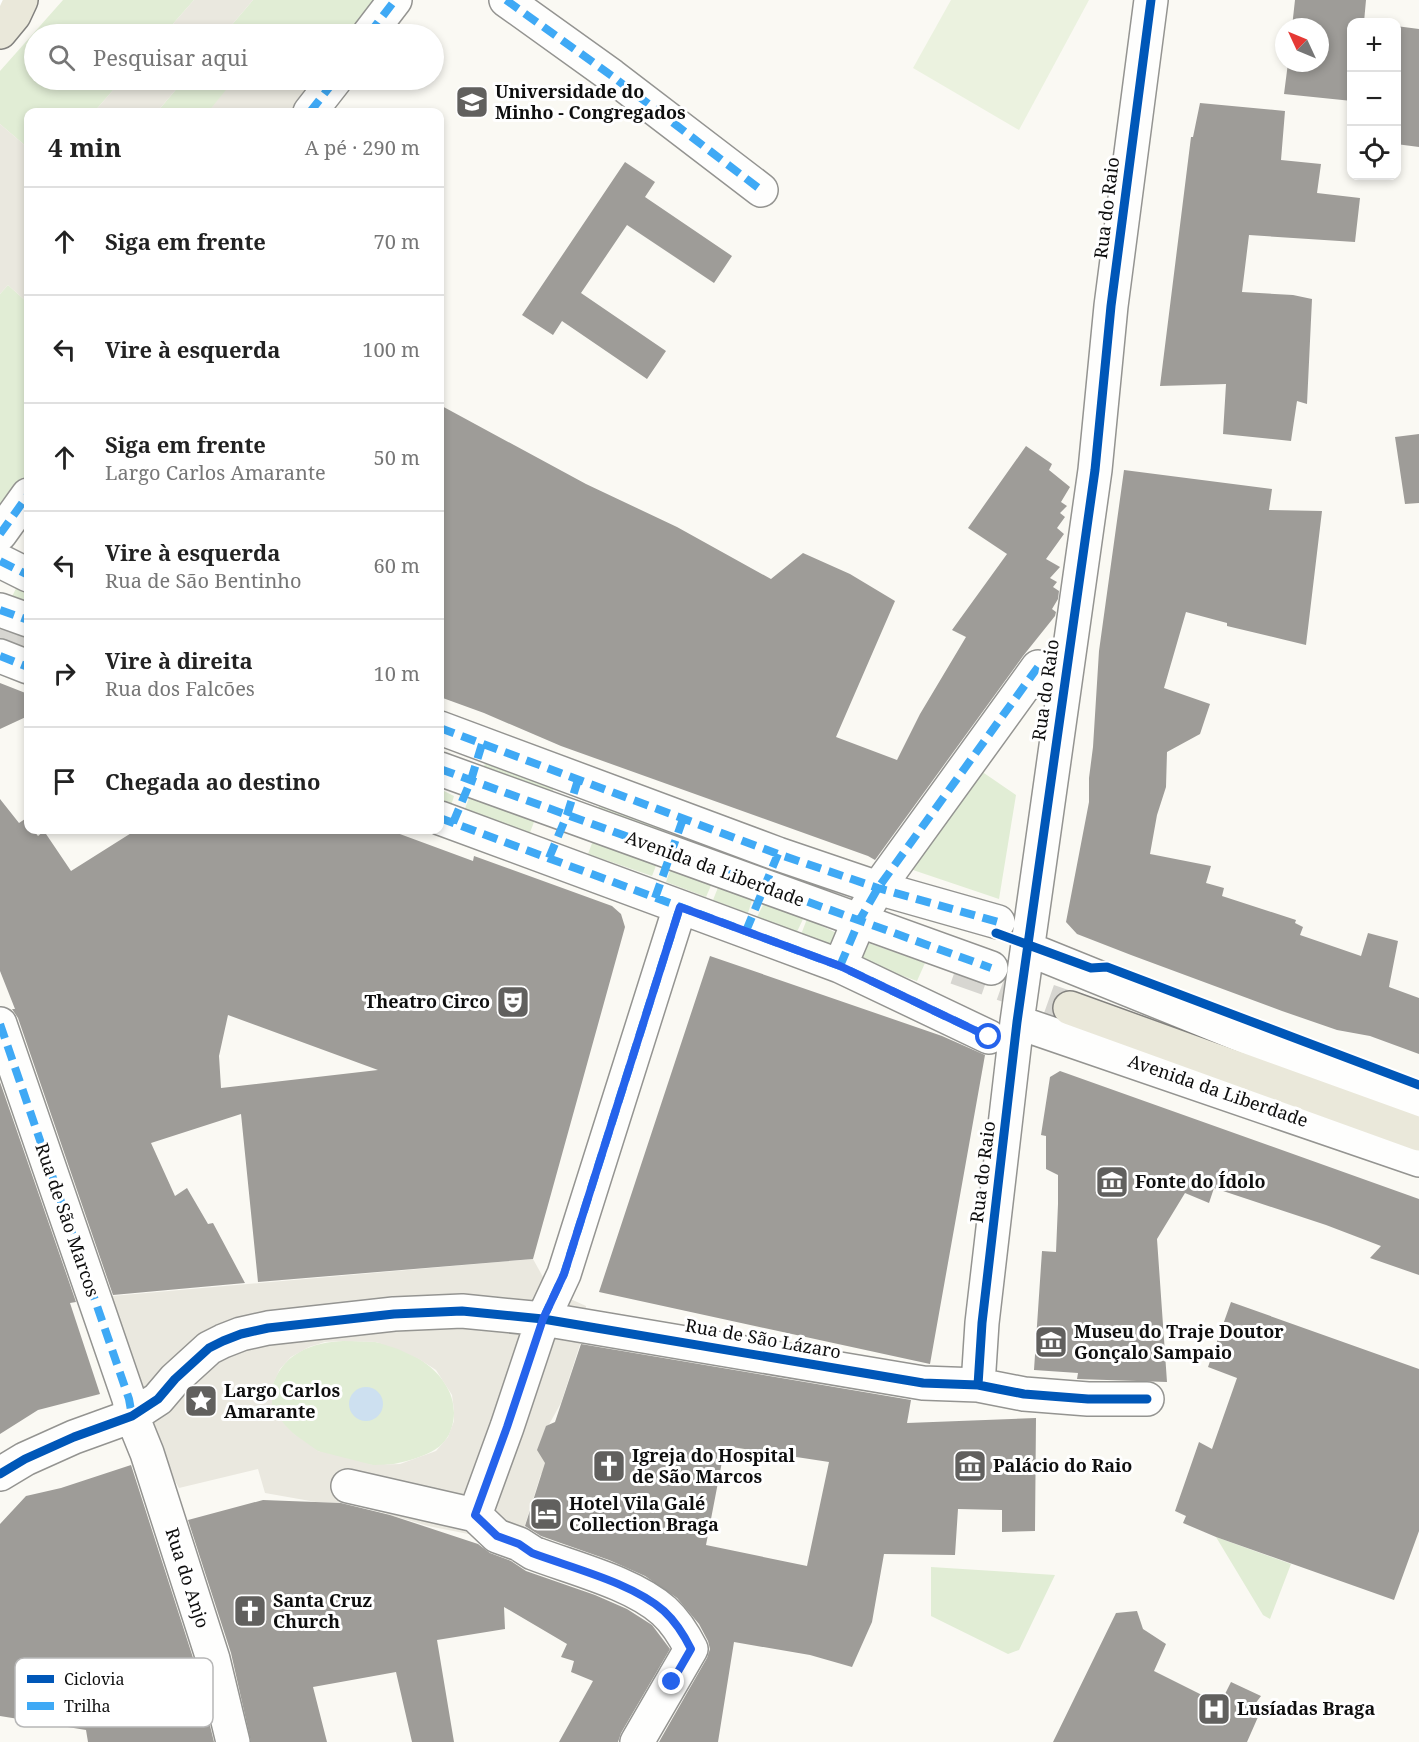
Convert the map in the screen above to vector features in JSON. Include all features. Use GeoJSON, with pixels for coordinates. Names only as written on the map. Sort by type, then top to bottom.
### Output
{"type":"FeatureCollection","features":[{"type":"Feature","properties":{"kind":"main road"},"geometry":{"type":"LineString","coordinates":[[0,32],[14,15],[21,0]]}},
{"type":"Feature","properties":{"kind":"main road","name":"Avenida da Liberdade"},"geometry":{"type":"LineString","coordinates":[[1070,1008],[1419,1134]]}},
{"type":"Feature","properties":{"kind":"street"},"geometry":{"type":"LineString","coordinates":[[377,24],[396,0]]}},
{"type":"Feature","properties":{"kind":"street"},"geometry":{"type":"LineString","coordinates":[[506,0],[612,76],[761,190]]}},
{"type":"Feature","properties":{"kind":"street","name":"Rua do Raio"},"geometry":{"type":"LineString","coordinates":[[978,1385],[1003,1029],[1028,950],[1095,470],[1111,306],[1151,0]]}},
{"type":"Feature","properties":{"kind":"street"},"geometry":{"type":"LineString","coordinates":[[313,108],[327,90]]}},
{"type":"Feature","properties":{"kind":"street"},"geometry":{"type":"LineString","coordinates":[[0,534],[24,501]]}},
{"type":"Feature","properties":{"kind":"street"},"geometry":{"type":"LineString","coordinates":[[0,561],[24,573]]}},
{"type":"Feature","properties":{"kind":"street"},"geometry":{"type":"LineString","coordinates":[[0,610],[24,619]]}},
{"type":"Feature","properties":{"kind":"street"},"geometry":{"type":"LineString","coordinates":[[0,656],[24,665]]}},
{"type":"Feature","properties":{"kind":"street"},"geometry":{"type":"LineString","coordinates":[[840,966],[859,921],[878,888],[1038,668]]}},
{"type":"Feature","properties":{"kind":"street"},"geometry":{"type":"LineString","coordinates":[[444,730],[778,854],[878,888],[998,922]]}},
{"type":"Feature","properties":{"kind":"street"},"geometry":{"type":"LineString","coordinates":[[446,820],[471,780],[482,744]]}},
{"type":"Feature","properties":{"kind":"street","name":"Avenida da Liberdade"},"geometry":{"type":"LineString","coordinates":[[444,770],[991,968]]}},
{"type":"Feature","properties":{"kind":"street"},"geometry":{"type":"LineString","coordinates":[[549,858],[567,815],[578,780]]}},
{"type":"Feature","properties":{"kind":"street"},"geometry":{"type":"LineString","coordinates":[[475,1515],[543,1319],[564,1274],[667,902],[672,853],[683,819]]}},
{"type":"Feature","properties":{"kind":"street","name":"Avenida da Liberdade"},"geometry":{"type":"LineString","coordinates":[[446,820],[747,931],[1003,1029],[1419,1160]]}},
{"type":"Feature","properties":{"kind":"street"},"geometry":{"type":"LineString","coordinates":[[747,931],[778,854]]}},
{"type":"Feature","properties":{"kind":"street"},"geometry":{"type":"LineString","coordinates":[[1028,950],[1419,1107]]}},
{"type":"Feature","properties":{"kind":"street","name":"Rua de São Marcos"},"geometry":{"type":"LineString","coordinates":[[0,1024],[129,1399],[132,1416]]}},
{"type":"Feature","properties":{"kind":"street"},"geometry":{"type":"LineString","coordinates":[[0,1474],[25,1459],[74,1437],[132,1416],[158,1399],[175,1379],[209,1348],[241,1335],[268,1328],[394,1314],[462,1311],[543,1319]]}},
{"type":"Feature","properties":{"kind":"street","name":"Rua de São Lázaro"},"geometry":{"type":"LineString","coordinates":[[543,1319],[923,1383],[978,1385],[1024,1394],[1088,1399],[1147,1399]]}},
{"type":"Feature","properties":{"kind":"street","name":"Rua do Anjo"},"geometry":{"type":"LineString","coordinates":[[132,1416],[147,1453],[213,1658]]}},
{"type":"Feature","properties":{"kind":"street"},"geometry":{"type":"LineString","coordinates":[[348,1486],[475,1515],[497,1536],[519,1544],[532,1553],[639,1593],[664,1611],[679,1628],[691,1649],[637,1742]]}},
{"type":"Feature","properties":{"kind":"street","name":"Rua do Anjo"},"geometry":{"type":"LineString","coordinates":[[213,1659],[233,1742]]}},
{"type":"Feature","properties":{"kind":"green space"},"geometry":{"type":"Polygon","coordinates":[[[63,0],[194,0],[173,24],[42,24],[63,0]]]}},
{"type":"Feature","properties":{"kind":"green space"},"geometry":{"type":"Polygon","coordinates":[[[253,0],[381,0],[363,24],[233,24],[253,0]]]}},
{"type":"Feature","properties":{"kind":"green space"},"geometry":{"type":"Polygon","coordinates":[[[951,0],[1089,0],[1019,130],[913,68],[951,0]]]}},
{"type":"Feature","properties":{"kind":"green space"},"geometry":{"type":"Polygon","coordinates":[[[24,44],[24,90],[113,90],[98,108],[24,108],[24,145],[0,124],[0,71],[24,44]]]}},
{"type":"Feature","properties":{"kind":"green space"},"geometry":{"type":"Polygon","coordinates":[[[176,90],[316,90],[303,108],[160,108],[176,90]]]}},
{"type":"Feature","properties":{"kind":"green space"},"geometry":{"type":"Polygon","coordinates":[[[8,285],[24,299],[24,481],[0,514],[0,294],[8,285]]]}},
{"type":"Feature","properties":{"kind":"green space"},"geometry":{"type":"Polygon","coordinates":[[[18,584],[24,586],[24,608],[10,601],[18,584]]]}},
{"type":"Feature","properties":{"kind":"green space"},"geometry":{"type":"Polygon","coordinates":[[[0,618],[24,628],[24,649],[0,640],[0,618]]]}},
{"type":"Feature","properties":{"kind":"green space"},"geometry":{"type":"Polygon","coordinates":[[[486,760],[555,784],[550,799],[481,775],[486,760]]]}},
{"type":"Feature","properties":{"kind":"green space"},"geometry":{"type":"Polygon","coordinates":[[[981,771],[1016,795],[999,899],[910,869],[981,771]]]}},
{"type":"Feature","properties":{"kind":"green space"},"geometry":{"type":"Polygon","coordinates":[[[444,791],[454,796],[450,809],[444,807],[444,791]]]}},
{"type":"Feature","properties":{"kind":"green space"},"geometry":{"type":"Polygon","coordinates":[[[471,793],[536,817],[529,835],[464,811],[471,793]]]}},
{"type":"Feature","properties":{"kind":"green space"},"geometry":{"type":"Polygon","coordinates":[[[601,801],[668,824],[662,841],[595,817],[601,801]]]}},
{"type":"Feature","properties":{"kind":"green space"},"geometry":{"type":"Polygon","coordinates":[[[595,835],[659,858],[652,876],[588,854],[595,835]]]}},
{"type":"Feature","properties":{"kind":"green space"},"geometry":{"type":"Polygon","coordinates":[[[672,865],[713,881],[706,897],[666,882],[672,865]]]}},
{"type":"Feature","properties":{"kind":"green space"},"geometry":{"type":"Polygon","coordinates":[[[719,885],[754,894],[748,913],[713,900],[719,885]]]}},
{"type":"Feature","properties":{"kind":"green space"},"geometry":{"type":"Polygon","coordinates":[[[764,903],[804,917],[795,936],[755,921],[764,903]]]}},
{"type":"Feature","properties":{"kind":"green space"},"geometry":{"type":"Polygon","coordinates":[[[807,919],[843,936],[837,952],[800,937],[807,919]]]}},
{"type":"Feature","properties":{"kind":"green space"},"geometry":{"type":"Polygon","coordinates":[[[860,940],[925,963],[917,981],[853,958],[860,940]]]}},
{"type":"Feature","properties":{"kind":"green space"},"geometry":{"type":"Polygon","coordinates":[[[343,1341],[375,1342],[391,1346],[421,1360],[434,1371],[445,1383],[452,1397],[454,1413],[449,1435],[440,1446],[422,1456],[398,1463],[366,1464],[320,1452],[299,1439],[285,1425],[274,1411],[271,1400],[272,1386],[280,1370],[292,1357],[308,1348],[343,1341]]]}},
{"type":"Feature","properties":{"kind":"green space"},"geometry":{"type":"Polygon","coordinates":[[[1216,1537],[1291,1564],[1270,1619],[1263,1615],[1216,1537]]]}},
{"type":"Feature","properties":{"kind":"green space"},"geometry":{"type":"Polygon","coordinates":[[[931,1567],[1055,1575],[1019,1650],[1008,1654],[931,1616],[931,1567]]]}},
{"type":"Feature","properties":{"kind":"shaded area"},"geometry":{"type":"Polygon","coordinates":[[[194,0],[253,0],[233,24],[173,24],[194,0]]]}},
{"type":"Feature","properties":{"kind":"shaded area"},"geometry":{"type":"Polygon","coordinates":[[[113,90],[176,90],[160,108],[98,108],[113,90]]]}},
{"type":"Feature","properties":{"kind":"shaded area"},"geometry":{"type":"Polygon","coordinates":[[[226,90],[307,90],[294,108],[211,108],[226,90]]]}},
{"type":"Feature","properties":{"kind":"shaded area"},"geometry":{"type":"Polygon","coordinates":[[[0,124],[24,145],[24,299],[8,285],[0,294],[0,124]]]}},
{"type":"Feature","properties":{"kind":"shaded area","name":"Largo Carlos Amarante"},"geometry":{"type":"Polygon","coordinates":[[[533,1259],[555,1292],[586,1306],[586,1326],[561,1403],[542,1437],[554,1477],[541,1474],[519,1544],[428,1526],[350,1503],[316,1502],[265,1493],[258,1469],[179,1488],[129,1399],[101,1297],[533,1259]],[[325,1342],[309,1347],[291,1357],[280,1369],[272,1386],[272,1406],[294,1434],[318,1451],[373,1465],[400,1464],[436,1451],[448,1437],[454,1421],[452,1395],[436,1370],[398,1349],[376,1342],[325,1342]]]}},
{"type":"Feature","properties":{"kind":"water"},"geometry":{"type":"Polygon","coordinates":[[[366,1387],[378,1392],[383,1404],[378,1416],[366,1421],[354,1416],[349,1404],[354,1392],[366,1387]]]}},
{"type":"Feature","properties":{"kind":"building"},"geometry":{"type":"Polygon","coordinates":[[[1295,0],[1366,0],[1364,18],[1347,18],[1347,100],[1284,94],[1287,72],[1329,72],[1329,18],[1293,18],[1295,0]]]}},
{"type":"Feature","properties":{"kind":"building"},"geometry":{"type":"Polygon","coordinates":[[[1401,27],[1419,29],[1419,147],[1401,145],[1401,27]]]}},
{"type":"Feature","properties":{"kind":"building"},"geometry":{"type":"Polygon","coordinates":[[[1200,103],[1285,111],[1281,160],[1321,164],[1317,193],[1360,198],[1355,242],[1249,235],[1242,292],[1293,295],[1312,299],[1307,404],[1297,401],[1291,441],[1223,434],[1226,384],[1160,386],[1191,137],[1193,137],[1200,103]]]}},
{"type":"Feature","properties":{"kind":"building"},"geometry":{"type":"Polygon","coordinates":[[[625,162],[655,182],[645,197],[732,256],[714,283],[627,225],[581,293],[666,351],[647,379],[562,321],[553,335],[522,315],[625,162]]]}},
{"type":"Feature","properties":{"kind":"building"},"geometry":{"type":"Polygon","coordinates":[[[444,407],[586,484],[677,527],[771,579],[803,553],[850,574],[895,601],[836,737],[897,760],[920,714],[966,637],[952,630],[1007,554],[968,528],[1026,446],[1052,464],[1049,470],[1070,487],[1061,502],[1067,506],[1060,513],[1065,517],[1057,528],[1064,534],[1046,559],[1060,567],[1050,578],[1057,582],[1053,587],[1059,591],[1058,599],[1052,609],[1056,612],[1055,616],[1023,656],[875,860],[561,746],[444,698],[444,407]]]}},
{"type":"Feature","properties":{"kind":"building"},"geometry":{"type":"Polygon","coordinates":[[[1419,434],[1419,503],[1405,504],[1395,437],[1419,434]]]}},
{"type":"Feature","properties":{"kind":"building"},"geometry":{"type":"Polygon","coordinates":[[[1124,470],[1272,489],[1269,510],[1322,511],[1306,645],[1227,626],[1227,623],[1186,612],[1164,688],[1210,704],[1200,734],[1167,752],[1166,787],[1157,815],[1150,854],[1211,866],[1206,883],[1224,888],[1222,896],[1296,920],[1295,923],[1303,927],[1300,935],[1361,956],[1368,933],[1398,941],[1389,987],[1419,998],[1419,1054],[1370,1036],[1337,1030],[1131,955],[1077,934],[1066,922],[1089,802],[1099,651],[1124,470]]]}},
{"type":"Feature","properties":{"kind":"building"},"geometry":{"type":"Polygon","coordinates":[[[0,683],[24,692],[24,718],[0,729],[0,683]]]}},
{"type":"Feature","properties":{"kind":"building"},"geometry":{"type":"Polygon","coordinates":[[[0,799],[19,823],[24,820],[24,834],[38,836],[46,834],[71,871],[130,834],[400,834],[473,861],[474,856],[612,906],[621,914],[625,927],[533,1259],[258,1282],[241,1114],[151,1143],[175,1196],[187,1188],[208,1224],[213,1223],[245,1283],[113,1295],[18,1018],[12,1009],[15,1009],[0,971],[0,799]],[[228,1015],[219,1056],[221,1088],[378,1070],[228,1015]]]}},
{"type":"Feature","properties":{"kind":"building"},"geometry":{"type":"Polygon","coordinates":[[[710,956],[942,1036],[985,1055],[930,1364],[599,1292],[710,956]]]}},
{"type":"Feature","properties":{"kind":"building"},"geometry":{"type":"Polygon","coordinates":[[[1060,1071],[1419,1199],[1419,1275],[1370,1258],[1381,1246],[1326,1225],[1214,1188],[1209,1203],[1185,1193],[1157,1239],[1167,1382],[1077,1379],[1078,1373],[1034,1370],[1042,1251],[1056,1252],[1058,1204],[1058,1175],[1046,1169],[1046,1136],[1041,1135],[1050,1077],[1060,1071]]]}},
{"type":"Feature","properties":{"kind":"building"},"geometry":{"type":"Polygon","coordinates":[[[0,1082],[76,1302],[70,1303],[100,1394],[38,1410],[0,1434],[0,1082]]]}},
{"type":"Feature","properties":{"kind":"building"},"geometry":{"type":"Polygon","coordinates":[[[1231,1302],[1419,1369],[1419,1531],[1394,1600],[1216,1537],[1183,1523],[1186,1516],[1175,1511],[1199,1442],[1212,1449],[1237,1378],[1208,1367],[1231,1302]]]}},
{"type":"Feature","properties":{"kind":"building"},"geometry":{"type":"Polygon","coordinates":[[[581,1344],[911,1400],[907,1423],[1036,1418],[1035,1531],[1002,1532],[1002,1510],[958,1509],[955,1555],[884,1554],[872,1622],[852,1667],[810,1655],[734,1642],[718,1742],[659,1742],[707,1658],[710,1649],[708,1641],[699,1624],[677,1598],[645,1576],[609,1560],[541,1536],[525,1526],[545,1463],[537,1450],[546,1426],[555,1422],[581,1344]],[[725,1446],[706,1545],[807,1566],[829,1462],[725,1446]]]}},
{"type":"Feature","properties":{"kind":"building"},"geometry":{"type":"Polygon","coordinates":[[[131,1465],[193,1658],[15,1658],[15,1718],[0,1716],[0,1524],[26,1496],[61,1488],[131,1465]]]}},
{"type":"Feature","properties":{"kind":"building"},"geometry":{"type":"Polygon","coordinates":[[[263,1500],[341,1503],[390,1515],[478,1544],[490,1553],[511,1561],[526,1571],[595,1595],[627,1609],[652,1625],[670,1649],[618,1742],[559,1742],[593,1681],[571,1672],[574,1661],[561,1657],[567,1644],[504,1607],[505,1629],[437,1640],[454,1742],[412,1742],[396,1672],[313,1687],[327,1742],[251,1742],[231,1653],[188,1520],[263,1500]]]}},
{"type":"Feature","properties":{"kind":"building"},"geometry":{"type":"Polygon","coordinates":[[[1137,1611],[1143,1629],[1166,1644],[1154,1671],[1220,1704],[1231,1682],[1261,1696],[1249,1712],[1258,1717],[1247,1742],[1053,1742],[1116,1613],[1137,1611]]]}},
{"type":"Feature","properties":{"kind":"building"},"geometry":{"type":"Polygon","coordinates":[[[68,1727],[210,1727],[214,1742],[88,1742],[86,1730],[68,1727]]]}},
{"type":"Feature","properties":{"kind":"tunnel"},"geometry":{"type":"LineString","coordinates":[[0,628],[24,637]]}},
{"type":"Feature","properties":{"kind":"tunnel"},"geometry":{"type":"LineString","coordinates":[[956,968],[1070,1008]]}},
{"type":"Feature","properties":{"kind":"marked path"},"geometry":{"type":"LineString","coordinates":[[377,24],[395,0]]}},
{"type":"Feature","properties":{"kind":"marked path"},"geometry":{"type":"LineString","coordinates":[[506,0],[612,76],[761,190]]}},
{"type":"Feature","properties":{"kind":"marked path"},"geometry":{"type":"LineString","coordinates":[[313,108],[327,90]]}},
{"type":"Feature","properties":{"kind":"marked path"},"geometry":{"type":"LineString","coordinates":[[0,534],[24,501]]}},
{"type":"Feature","properties":{"kind":"marked path"},"geometry":{"type":"LineString","coordinates":[[0,561],[24,573]]}},
{"type":"Feature","properties":{"kind":"marked path"},"geometry":{"type":"LineString","coordinates":[[0,610],[24,619]]}},
{"type":"Feature","properties":{"kind":"marked path"},"geometry":{"type":"LineString","coordinates":[[0,656],[24,665]]}},
{"type":"Feature","properties":{"kind":"marked path"},"geometry":{"type":"LineString","coordinates":[[840,966],[859,921],[878,888],[1038,667]]}},
{"type":"Feature","properties":{"kind":"marked path"},"geometry":{"type":"LineString","coordinates":[[444,729],[778,854],[878,888],[998,922]]}},
{"type":"Feature","properties":{"kind":"marked path"},"geometry":{"type":"LineString","coordinates":[[453,823],[471,780],[482,744]]}},
{"type":"Feature","properties":{"kind":"marked path"},"geometry":{"type":"LineString","coordinates":[[444,770],[991,968]]}},
{"type":"Feature","properties":{"kind":"marked path"},"geometry":{"type":"LineString","coordinates":[[549,858],[567,815],[578,780]]}},
{"type":"Feature","properties":{"kind":"marked path"},"geometry":{"type":"LineString","coordinates":[[444,819],[840,966],[989,1037]]}},
{"type":"Feature","properties":{"kind":"marked path"},"geometry":{"type":"LineString","coordinates":[[655,898],[683,819]]}},
{"type":"Feature","properties":{"kind":"marked path"},"geometry":{"type":"LineString","coordinates":[[746,931],[778,854]]}},
{"type":"Feature","properties":{"kind":"marked path"},"geometry":{"type":"LineString","coordinates":[[543,1319],[564,1274],[680,907]]}},
{"type":"Feature","properties":{"kind":"marked path"},"geometry":{"type":"LineString","coordinates":[[0,1024],[129,1399],[132,1416]]}},
{"type":"Feature","properties":{"kind":"cycle path"},"geometry":{"type":"LineString","coordinates":[[978,1385],[982,1323],[1017,1022],[1095,470],[1111,306],[1151,0]]}},
{"type":"Feature","properties":{"kind":"cycle path"},"geometry":{"type":"LineString","coordinates":[[996,933],[1091,968],[1107,967],[1419,1085]]}},
{"type":"Feature","properties":{"kind":"cycle path"},"geometry":{"type":"LineString","coordinates":[[0,1474],[25,1459],[74,1437],[132,1416],[158,1399],[175,1379],[209,1348],[223,1341],[268,1328],[394,1314],[462,1311],[543,1319],[923,1383],[978,1385],[1024,1394],[1088,1399],[1147,1399]]}},
{"type":"Feature","properties":{"kind":"place","name":"Universidade do Minho - Congregados"},"geometry":{"type":"Point","coordinates":[472,102]}},
{"type":"Feature","properties":{"kind":"place","name":"Theatro Circo"},"geometry":{"type":"Point","coordinates":[513,1002]}},
{"type":"Feature","properties":{"kind":"place","name":"Fonte do Ídolo"},"geometry":{"type":"Point","coordinates":[1112,1182]}},
{"type":"Feature","properties":{"kind":"place","name":"Museu do Traje Doutor Gonçalo Sampaio"},"geometry":{"type":"Point","coordinates":[1051,1342]}},
{"type":"Feature","properties":{"kind":"place","name":"Largo Carlos Amarante"},"geometry":{"type":"Point","coordinates":[201,1401]}},
{"type":"Feature","properties":{"kind":"place","name":"Igreja do Hospital de São Marcos"},"geometry":{"type":"Point","coordinates":[609,1466]}},
{"type":"Feature","properties":{"kind":"place","name":"Palácio do Raio"},"geometry":{"type":"Point","coordinates":[970,1466]}},
{"type":"Feature","properties":{"kind":"place","name":"Hotel Vila Galé Collection Braga"},"geometry":{"type":"Point","coordinates":[546,1514]}},
{"type":"Feature","properties":{"kind":"place","name":"Santa Cruz Church"},"geometry":{"type":"Point","coordinates":[250,1611]}},
{"type":"Feature","properties":{"kind":"place","name":"Lusíadas Braga"},"geometry":{"type":"Point","coordinates":[1214,1709]}},
{"type":"Feature","properties":{"kind":"route"},"geometry":{"type":"LineString","coordinates":[[672,1682],[691,1649],[679,1628],[664,1611],[639,1593],[532,1553],[519,1544],[497,1536],[475,1515],[543,1319],[564,1274],[680,907],[840,966],[989,1037]]}}]}
